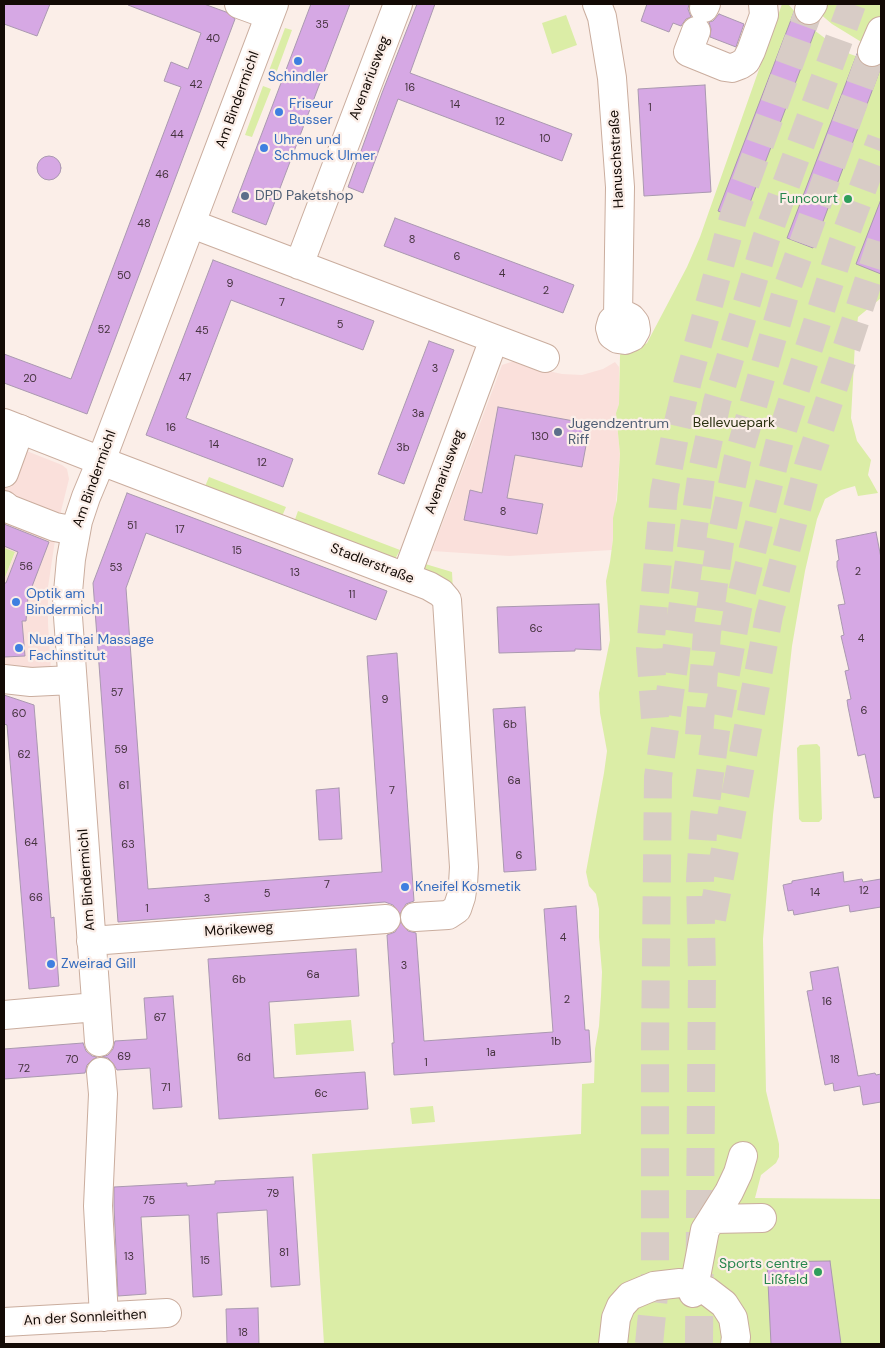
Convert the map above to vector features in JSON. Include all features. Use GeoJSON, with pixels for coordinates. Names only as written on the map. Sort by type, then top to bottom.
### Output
{"type":"FeatureCollection","features":[{"type":"Feature","properties":{"kind":"street"},"geometry":{"type":"LineString","coordinates":[[239,4],[272,10]]}},
{"type":"Feature","properties":{"kind":"street","name":"Avenariusweg"},"geometry":{"type":"LineString","coordinates":[[299,265],[398,4]]}},
{"type":"Feature","properties":{"kind":"street","name":"Hanuschstraße"},"geometry":{"type":"LineString","coordinates":[[597,4],[602,17],[608,47],[617,134],[620,231],[618,316]]}},
{"type":"Feature","properties":{"kind":"street"},"geometry":{"type":"LineString","coordinates":[[702,15],[688,52],[732,68],[746,61],[751,51],[764,15],[763,4]]}},
{"type":"Feature","properties":{"kind":"street","name":"Am Bindermichl"},"geometry":{"type":"LineString","coordinates":[[99,1042],[67,603],[71,559],[76,531],[86,497],[102,460],[272,10]]}},
{"type":"Feature","properties":{"kind":"street"},"geometry":{"type":"LineString","coordinates":[[192,224],[545,358]]}},
{"type":"Feature","properties":{"kind":"street","name":"Avenariusweg"},"geometry":{"type":"LineString","coordinates":[[406,577],[494,338]]}},
{"type":"Feature","properties":{"kind":"street"},"geometry":{"type":"LineString","coordinates":[[4,473],[12,426]]}},
{"type":"Feature","properties":{"kind":"street","name":"Stadlerstraße"},"geometry":{"type":"LineString","coordinates":[[12,426],[406,577],[435,589],[447,600],[464,867],[462,897],[457,909],[448,915],[415,917]]}},
{"type":"Feature","properties":{"kind":"street"},"geometry":{"type":"LineString","coordinates":[[4,505],[9,509],[55,527],[76,531]]}},
{"type":"Feature","properties":{"kind":"street"},"geometry":{"type":"LineString","coordinates":[[4,679],[31,682],[72,680]]}},
{"type":"Feature","properties":{"kind":"street","name":"Mörikeweg"},"geometry":{"type":"LineString","coordinates":[[91,941],[386,920]]}},
{"type":"Feature","properties":{"kind":"street"},"geometry":{"type":"LineString","coordinates":[[4,1015],[96,1007]]}},
{"type":"Feature","properties":{"kind":"street"},"geometry":{"type":"LineString","coordinates":[[101,1072],[98,1206],[104,1317]]}},
{"type":"Feature","properties":{"kind":"street"},"geometry":{"type":"LineString","coordinates":[[694,1290],[705,1230],[730,1192],[743,1156]]}},
{"type":"Feature","properties":{"kind":"street"},"geometry":{"type":"LineString","coordinates":[[712,1219],[762,1218]]}},
{"type":"Feature","properties":{"kind":"street"},"geometry":{"type":"LineString","coordinates":[[613,1344],[616,1318],[621,1306],[630,1296],[643,1290],[666,1284],[680,1283],[694,1290],[707,1291],[724,1304],[733,1318],[736,1344]]}},
{"type":"Feature","properties":{"kind":"street","name":"An der Sonnleithen"},"geometry":{"type":"LineString","coordinates":[[4,1322],[167,1313]]}},
{"type":"Feature","properties":{"kind":"shaded area"},"geometry":{"type":"Polygon","coordinates":[[[514,361],[530,367],[562,374],[582,375],[603,369],[615,362],[619,367],[619,404],[616,413],[620,454],[612,550],[509,556],[432,551],[502,365],[514,361]]]}},
{"type":"Feature","properties":{"kind":"shaded area"},"geometry":{"type":"Polygon","coordinates":[[[4,442],[62,465],[67,469],[69,479],[57,527],[48,587],[51,671],[4,672],[4,580],[15,553],[4,548],[4,442]]]}},
{"type":"Feature","properties":{"kind":"green space","name":"Bellevuepark"},"geometry":{"type":"Polygon","coordinates":[[[782,4],[788,4],[806,24],[850,54],[881,65],[881,298],[858,317],[851,418],[857,441],[871,460],[868,475],[878,493],[858,496],[855,486],[841,490],[825,499],[817,519],[805,571],[792,646],[773,815],[763,939],[766,1091],[779,1144],[779,1157],[776,1163],[761,1175],[755,1198],[881,1199],[881,1344],[324,1344],[312,1154],[581,1134],[582,1084],[594,1083],[595,1049],[601,996],[602,972],[599,909],[596,894],[589,886],[586,872],[607,751],[600,713],[599,693],[610,640],[606,581],[613,539],[613,518],[617,500],[620,454],[616,413],[619,404],[620,355],[623,350],[640,347],[647,343],[687,267],[700,237],[782,4]]]}},
{"type":"Feature","properties":{"kind":"green space"},"geometry":{"type":"Polygon","coordinates":[[[822,4],[878,4],[881,5],[881,16],[863,43],[832,24],[819,13],[822,4]]]}},
{"type":"Feature","properties":{"kind":"green space"},"geometry":{"type":"Polygon","coordinates":[[[566,15],[577,45],[552,54],[542,23],[566,15]]]}},
{"type":"Feature","properties":{"kind":"green space"},"geometry":{"type":"Polygon","coordinates":[[[285,28],[292,30],[274,79],[267,76],[285,28]]]}},
{"type":"Feature","properties":{"kind":"green space"},"geometry":{"type":"Polygon","coordinates":[[[263,86],[271,89],[252,137],[245,135],[263,86]]]}},
{"type":"Feature","properties":{"kind":"green space"},"geometry":{"type":"Polygon","coordinates":[[[209,477],[286,507],[280,521],[203,491],[209,477]]]}},
{"type":"Feature","properties":{"kind":"green space"},"geometry":{"type":"Polygon","coordinates":[[[298,511],[400,550],[393,563],[293,525],[298,511]]]}},
{"type":"Feature","properties":{"kind":"green space"},"geometry":{"type":"Polygon","coordinates":[[[4,548],[15,552],[4,580],[4,548]]]}},
{"type":"Feature","properties":{"kind":"green space"},"geometry":{"type":"Polygon","coordinates":[[[422,563],[452,572],[453,592],[424,572],[422,563]]]}},
{"type":"Feature","properties":{"kind":"green space"},"geometry":{"type":"Polygon","coordinates":[[[817,744],[820,747],[822,819],[819,822],[802,822],[799,819],[797,748],[800,745],[817,744]]]}},
{"type":"Feature","properties":{"kind":"green space"},"geometry":{"type":"Polygon","coordinates":[[[351,1020],[354,1051],[296,1055],[294,1024],[351,1020]]]}},
{"type":"Feature","properties":{"kind":"green space"},"geometry":{"type":"Polygon","coordinates":[[[433,1106],[435,1122],[412,1124],[410,1108],[433,1106]]]}},
{"type":"Feature","properties":{"kind":"building"},"geometry":{"type":"Polygon","coordinates":[[[4,4],[50,4],[37,36],[4,24],[4,4]]]}},
{"type":"Feature","properties":{"kind":"building"},"geometry":{"type":"Polygon","coordinates":[[[128,4],[204,4],[226,12],[235,19],[87,414],[4,383],[4,354],[71,379],[181,87],[164,81],[171,62],[188,69],[201,33],[128,4]]]}},
{"type":"Feature","properties":{"kind":"building"},"geometry":{"type":"Polygon","coordinates":[[[311,4],[350,4],[266,225],[232,212],[311,4]]]}},
{"type":"Feature","properties":{"kind":"building"},"geometry":{"type":"Polygon","coordinates":[[[417,4],[435,4],[410,73],[572,134],[562,161],[398,99],[363,193],[348,187],[417,4]]]}},
{"type":"Feature","properties":{"kind":"building"},"geometry":{"type":"Polygon","coordinates":[[[647,4],[689,4],[688,9],[691,17],[686,19],[681,26],[673,23],[669,32],[641,21],[647,4]]]}},
{"type":"Feature","properties":{"kind":"building"},"geometry":{"type":"Polygon","coordinates":[[[794,12],[795,17],[801,23],[808,26],[818,23],[743,221],[718,211],[794,12]]]}},
{"type":"Feature","properties":{"kind":"building"},"geometry":{"type":"Polygon","coordinates":[[[719,14],[744,24],[736,47],[710,37],[711,29],[709,22],[713,21],[719,14]]]}},
{"type":"Feature","properties":{"kind":"building"},"geometry":{"type":"Polygon","coordinates":[[[857,54],[860,62],[865,66],[873,68],[881,65],[881,67],[813,248],[787,238],[857,54]]]}},
{"type":"Feature","properties":{"kind":"building"},"geometry":{"type":"Polygon","coordinates":[[[705,85],[711,192],[644,196],[638,89],[705,85]]]}},
{"type":"Feature","properties":{"kind":"building"},"geometry":{"type":"Polygon","coordinates":[[[49,156],[54,157],[60,163],[60,173],[54,179],[49,180],[44,179],[38,173],[37,168],[38,163],[44,157],[49,156]]]}},
{"type":"Feature","properties":{"kind":"building"},"geometry":{"type":"Polygon","coordinates":[[[881,203],[881,274],[856,264],[881,203]]]}},
{"type":"Feature","properties":{"kind":"building"},"geometry":{"type":"Polygon","coordinates":[[[395,218],[574,285],[563,313],[384,246],[395,218]]]}},
{"type":"Feature","properties":{"kind":"building"},"geometry":{"type":"Polygon","coordinates":[[[213,260],[374,321],[363,350],[231,300],[186,418],[293,459],[283,487],[146,435],[213,260]]]}},
{"type":"Feature","properties":{"kind":"building"},"geometry":{"type":"Polygon","coordinates":[[[429,341],[454,350],[404,484],[378,474],[429,341]]]}},
{"type":"Feature","properties":{"kind":"building"},"geometry":{"type":"Polygon","coordinates":[[[498,407],[590,424],[582,467],[515,455],[507,498],[543,504],[537,534],[464,520],[470,490],[482,493],[498,407]]]}},
{"type":"Feature","properties":{"kind":"building"},"geometry":{"type":"Polygon","coordinates":[[[127,493],[387,591],[376,620],[146,533],[126,588],[148,889],[382,872],[367,656],[397,653],[414,901],[406,904],[400,914],[393,905],[385,902],[118,922],[93,583],[127,493]]]}},
{"type":"Feature","properties":{"kind":"building"},"geometry":{"type":"Polygon","coordinates":[[[4,524],[49,542],[28,597],[26,621],[22,621],[25,656],[4,657],[4,583],[6,583],[18,552],[4,546],[4,524]]]}},
{"type":"Feature","properties":{"kind":"building"},"geometry":{"type":"Polygon","coordinates":[[[876,532],[881,558],[881,797],[874,798],[865,754],[858,756],[848,707],[847,700],[851,699],[845,671],[849,670],[841,636],[844,635],[838,605],[845,604],[837,567],[837,561],[839,560],[836,540],[876,532]]]}},
{"type":"Feature","properties":{"kind":"building"},"geometry":{"type":"Polygon","coordinates":[[[599,604],[601,650],[575,649],[575,651],[499,653],[497,607],[599,604]]]}},
{"type":"Feature","properties":{"kind":"building"},"geometry":{"type":"Polygon","coordinates":[[[4,695],[34,705],[51,918],[54,917],[59,986],[29,989],[7,725],[4,724],[4,695]]]}},
{"type":"Feature","properties":{"kind":"building"},"geometry":{"type":"Polygon","coordinates":[[[525,707],[536,870],[504,872],[493,709],[525,707]]]}},
{"type":"Feature","properties":{"kind":"building"},"geometry":{"type":"Polygon","coordinates":[[[339,788],[342,839],[319,840],[316,790],[339,788]]]}},
{"type":"Feature","properties":{"kind":"building"},"geometry":{"type":"Polygon","coordinates":[[[843,872],[844,882],[862,879],[863,882],[881,879],[881,907],[850,912],[849,905],[794,915],[793,910],[788,911],[783,885],[792,883],[792,881],[843,872]]]}},
{"type":"Feature","properties":{"kind":"building"},"geometry":{"type":"Polygon","coordinates":[[[576,906],[585,1030],[589,1030],[591,1062],[394,1075],[392,1043],[394,1043],[387,935],[395,932],[401,922],[408,931],[416,933],[424,1041],[553,1032],[544,909],[576,906]]]}},
{"type":"Feature","properties":{"kind":"building"},"geometry":{"type":"Polygon","coordinates":[[[356,949],[359,996],[269,1002],[274,1078],[365,1072],[368,1109],[219,1119],[208,959],[356,949]]]}},
{"type":"Feature","properties":{"kind":"building"},"geometry":{"type":"Polygon","coordinates":[[[838,967],[858,1076],[875,1073],[876,1075],[881,1074],[881,1102],[863,1105],[860,1086],[834,1091],[833,1083],[825,1085],[807,991],[813,990],[810,972],[838,967]]]}},
{"type":"Feature","properties":{"kind":"building"},"geometry":{"type":"Polygon","coordinates":[[[173,996],[182,1107],[153,1109],[150,1068],[117,1070],[108,1058],[102,1057],[108,1055],[113,1049],[115,1041],[147,1039],[144,998],[173,996]]]}},
{"type":"Feature","properties":{"kind":"building"},"geometry":{"type":"Polygon","coordinates":[[[83,1043],[86,1051],[92,1056],[97,1057],[87,1065],[85,1073],[4,1079],[4,1049],[83,1043]]]}},
{"type":"Feature","properties":{"kind":"building"},"geometry":{"type":"Polygon","coordinates":[[[293,1177],[300,1285],[271,1287],[267,1210],[217,1213],[222,1295],[193,1297],[189,1215],[141,1217],[146,1294],[118,1296],[114,1187],[187,1183],[187,1186],[215,1184],[215,1181],[293,1177]]]}},
{"type":"Feature","properties":{"kind":"building"},"geometry":{"type":"Polygon","coordinates":[[[830,1261],[841,1344],[771,1344],[767,1262],[830,1261]]]}},
{"type":"Feature","properties":{"kind":"building"},"geometry":{"type":"Polygon","coordinates":[[[258,1308],[259,1344],[227,1344],[226,1309],[258,1308]]]}},
{"type":"Feature","properties":{"kind":"tunnel"},"geometry":{"type":"LineString","coordinates":[[649,1344],[655,1285],[658,777],[702,471],[717,402],[766,239],[852,4]]}},
{"type":"Feature","properties":{"kind":"tunnel"},"geometry":{"type":"LineString","coordinates":[[655,718],[650,649],[664,493],[676,431],[688,380],[734,215],[809,10]]}},
{"type":"Feature","properties":{"kind":"tunnel"},"geometry":{"type":"LineString","coordinates":[[699,735],[707,633],[720,542],[737,461],[787,288],[872,52]]}},
{"type":"Feature","properties":{"kind":"tunnel"},"geometry":{"type":"LineString","coordinates":[[699,1344],[702,972],[700,880],[704,817],[718,716],[738,608],[781,436],[842,244],[881,139]]}},
{"type":"Feature","properties":{"kind":"tunnel"},"geometry":{"type":"LineString","coordinates":[[712,919],[769,616],[808,466],[881,242]]}},
{"type":"Feature","properties":{"kind":"place","name":"Schindler"},"geometry":{"type":"Point","coordinates":[298,61]}},
{"type":"Feature","properties":{"kind":"place","name":"Friseur Busser"},"geometry":{"type":"Point","coordinates":[279,112]}},
{"type":"Feature","properties":{"kind":"place","name":"Uhren und Schmuck Ulmer"},"geometry":{"type":"Point","coordinates":[264,148]}},
{"type":"Feature","properties":{"kind":"place","name":"DPD Paketshop"},"geometry":{"type":"Point","coordinates":[245,196]}},
{"type":"Feature","properties":{"kind":"place","name":"Funcourt"},"geometry":{"type":"Point","coordinates":[848,199]}},
{"type":"Feature","properties":{"kind":"place","name":"Jugendzentrum Riff"},"geometry":{"type":"Point","coordinates":[558,432]}},
{"type":"Feature","properties":{"kind":"place","name":"Optik am Bindermichl"},"geometry":{"type":"Point","coordinates":[16,602]}},
{"type":"Feature","properties":{"kind":"place","name":"Nuad Thai Massage Fachinstitut"},"geometry":{"type":"Point","coordinates":[19,648]}},
{"type":"Feature","properties":{"kind":"place","name":"Kneifel Kosmetik"},"geometry":{"type":"Point","coordinates":[405,887]}},
{"type":"Feature","properties":{"kind":"place","name":"Zweirad Gill"},"geometry":{"type":"Point","coordinates":[51,964]}},
{"type":"Feature","properties":{"kind":"place","name":"Sports centre Lißfeld"},"geometry":{"type":"Point","coordinates":[818,1272]}}]}
